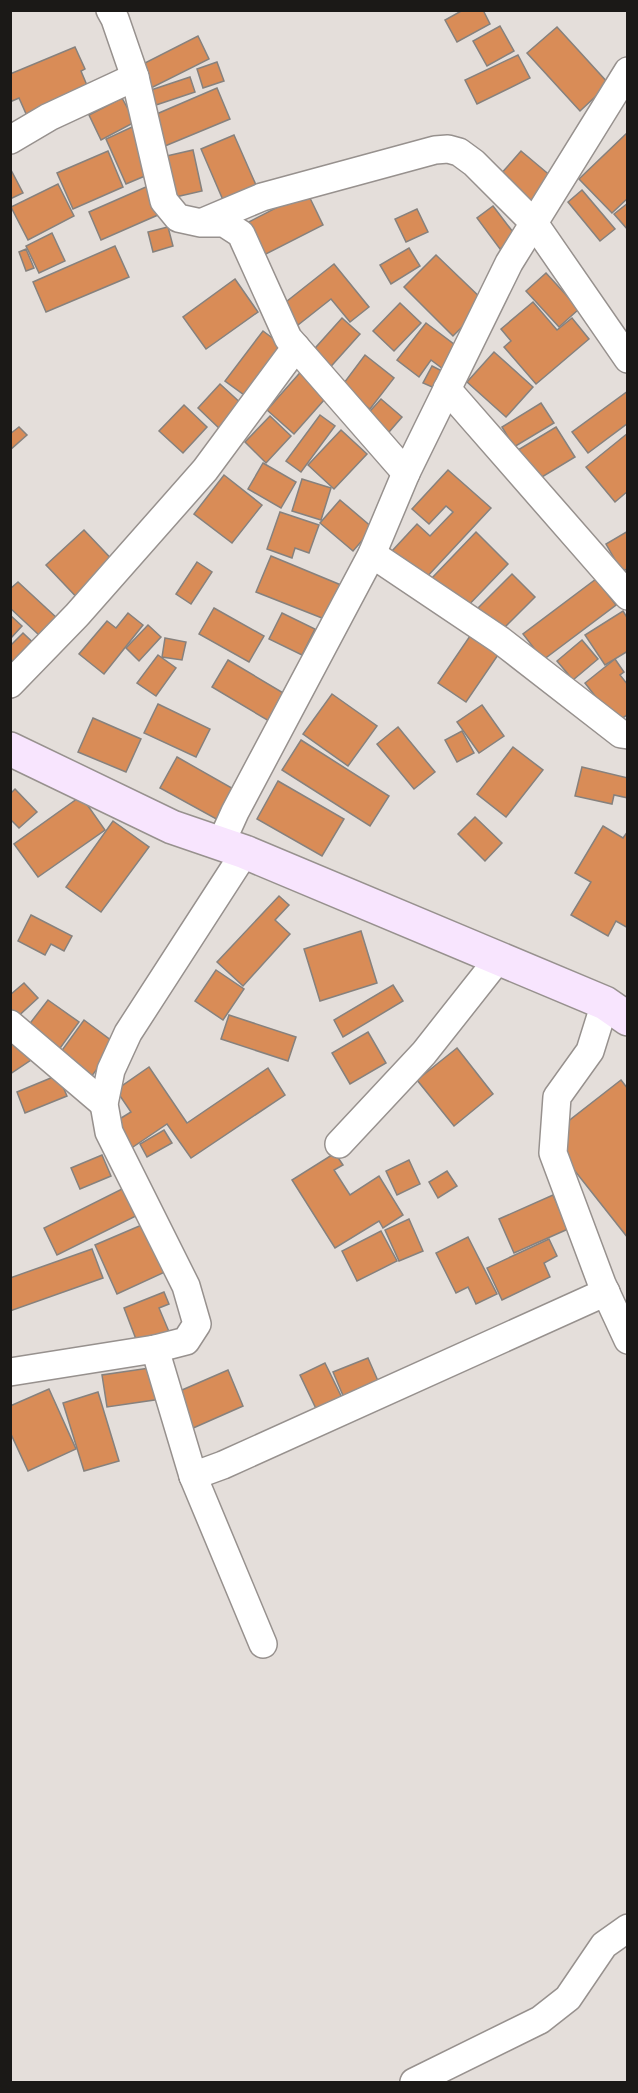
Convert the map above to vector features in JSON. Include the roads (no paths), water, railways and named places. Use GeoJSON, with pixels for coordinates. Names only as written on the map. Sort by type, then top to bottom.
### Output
{"type":"FeatureCollection","features":[{"type":"Feature","properties":{"kind":"street"},"geometry":{"type":"LineString","coordinates":[[110,10],[135,77],[164,201],[178,218],[201,223],[224,223],[241,234],[288,338],[406,473]]}},
{"type":"Feature","properties":{"kind":"street"},"geometry":{"type":"LineString","coordinates":[[10,1372],[155,1349],[186,1341],[197,1324],[186,1286],[109,1132],[104,1104],[111,1070],[129,1033],[233,848],[240,801],[372,555],[406,473],[509,264],[627,71]]}},
{"type":"Feature","properties":{"kind":"street"},"geometry":{"type":"LineString","coordinates":[[10,140],[49,117],[135,77]]}},
{"type":"Feature","properties":{"kind":"street"},"geometry":{"type":"LineString","coordinates":[[201,223],[262,197],[424,153],[448,149],[459,152],[474,163],[534,223],[627,359]]}},
{"type":"Feature","properties":{"kind":"street"},"geometry":{"type":"LineString","coordinates":[[10,684],[77,615],[206,470],[296,347]]}},
{"type":"Feature","properties":{"kind":"street"},"geometry":{"type":"LineString","coordinates":[[447,389],[627,596]]}},
{"type":"Feature","properties":{"kind":"street"},"geometry":{"type":"LineString","coordinates":[[372,555],[500,640],[621,734],[627,735]]}},
{"type":"Feature","properties":{"kind":"street"},"geometry":{"type":"LineString","coordinates":[[10,749],[172,827],[233,848],[499,958],[616,1011],[558,1097],[553,1154],[627,1340]]}},
{"type":"Feature","properties":{"kind":"street"},"geometry":{"type":"LineString","coordinates":[[339,1144],[424,1053],[499,958]]}},
{"type":"Feature","properties":{"kind":"street"},"geometry":{"type":"LineString","coordinates":[[10,1024],[104,1104]]}},
{"type":"Feature","properties":{"kind":"street"},"geometry":{"type":"LineString","coordinates":[[193,1476],[223,1465],[606,1292]]}},
{"type":"Feature","properties":{"kind":"street"},"geometry":{"type":"LineString","coordinates":[[155,1349],[193,1476],[263,1644]]}},
{"type":"Feature","properties":{"kind":"street"},"geometry":{"type":"LineString","coordinates":[[414,2082],[540,2020],[568,1998],[604,1945],[627,1928]]}}]}
